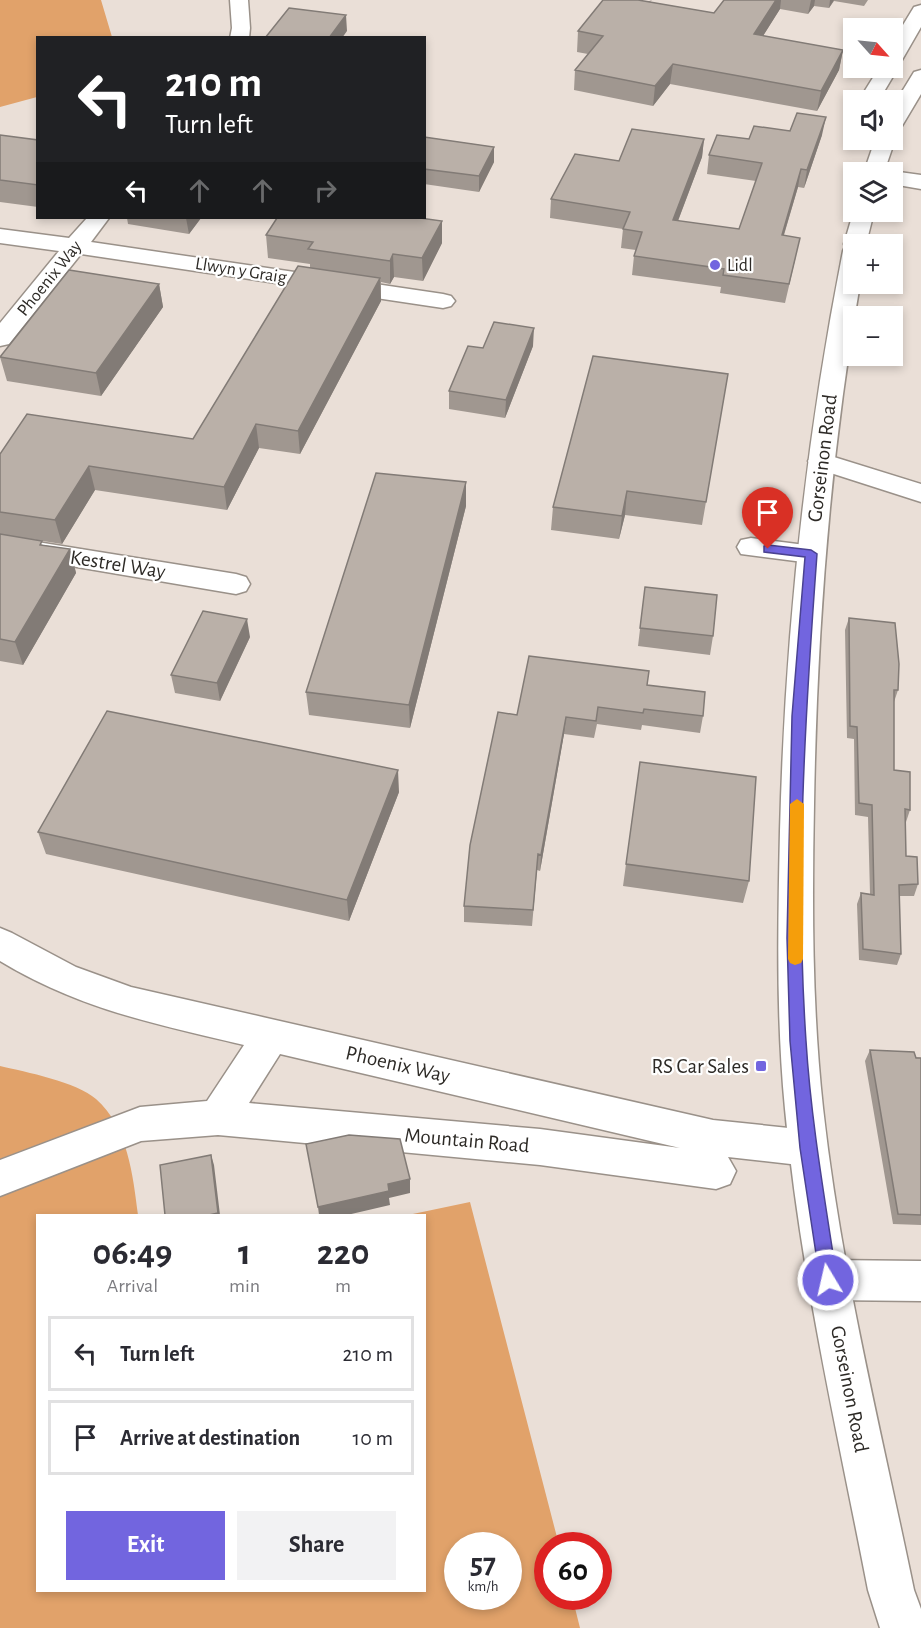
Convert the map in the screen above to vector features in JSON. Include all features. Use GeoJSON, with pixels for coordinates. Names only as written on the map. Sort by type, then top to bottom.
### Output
{"type":"FeatureCollection","features":[{"type":"Feature","properties":{"kind":"street"},"geometry":{"type":"LineString","coordinates":[[239,0],[241,28],[239,36]]}},
{"type":"Feature","properties":{"kind":"street"},"geometry":{"type":"LineString","coordinates":[[903,42],[921,12]]}},
{"type":"Feature","properties":{"kind":"street"},"geometry":{"type":"LineString","coordinates":[[903,108],[921,76]]}},
{"type":"Feature","properties":{"kind":"street"},"geometry":{"type":"LineString","coordinates":[[903,179],[921,182]]}},
{"type":"Feature","properties":{"kind":"street","name":"Phoenix Way"},"geometry":{"type":"LineString","coordinates":[[0,339],[97,219]]}},
{"type":"Feature","properties":{"kind":"street","name":"Llwyn y Graig"},"geometry":{"type":"LineString","coordinates":[[0,236],[443,302]]}},
{"type":"Feature","properties":{"kind":"street","name":"Gorseinon Road"},"geometry":{"type":"LineString","coordinates":[[846,294],[821,460],[811,554],[799,716],[795,938],[798,1041],[808,1148],[828,1280],[891,1590],[904,1628]]}},
{"type":"Feature","properties":{"kind":"street"},"geometry":{"type":"LineString","coordinates":[[821,460],[921,492]]}},
{"type":"Feature","properties":{"kind":"street","name":"Kestrel Way"},"geometry":{"type":"LineString","coordinates":[[0,545],[236,584]]}},
{"type":"Feature","properties":{"kind":"street"},"geometry":{"type":"LineString","coordinates":[[751,547],[811,554]]}},
{"type":"Feature","properties":{"kind":"street","name":"Phoenix Way"},"geometry":{"type":"LineString","coordinates":[[0,943],[34,964],[96,994],[713,1138],[808,1148]]}},
{"type":"Feature","properties":{"kind":"street"},"geometry":{"type":"LineString","coordinates":[[218,1118],[272,1034]]}},
{"type":"Feature","properties":{"kind":"street","name":"Mountain Road"},"geometry":{"type":"LineString","coordinates":[[0,1178],[140,1124],[218,1118],[540,1147],[716,1171]]}},
{"type":"Feature","properties":{"kind":"street"},"geometry":{"type":"LineString","coordinates":[[828,1280],[921,1281]]}},
{"type":"Feature","properties":{"kind":"shaded area"},"geometry":{"type":"Polygon","coordinates":[[[0,0],[101,0],[112,36],[36,36],[36,97],[0,107],[0,0]]]}},
{"type":"Feature","properties":{"kind":"shaded area"},"geometry":{"type":"Polygon","coordinates":[[[0,1066],[51,1078],[77,1088],[96,1099],[107,1110],[127,1153],[138,1214],[36,1214],[36,1592],[426,1592],[426,1214],[413,1214],[470,1202],[556,1532],[534,1532],[534,1610],[576,1610],[580,1628],[0,1628],[0,1066]]]}},
{"type":"Feature","properties":{"kind":"building"},"geometry":{"type":"Polygon","coordinates":[[[603,0],[638,0],[714,13],[724,0],[776,0],[754,34],[843,50],[821,91],[673,64],[655,86],[575,70],[603,36],[578,31],[603,0]]]}},
{"type":"Feature","properties":{"kind":"building"},"geometry":{"type":"Polygon","coordinates":[[[289,8],[346,15],[330,36],[267,36],[289,8]]]}},
{"type":"Feature","properties":{"kind":"building"},"geometry":{"type":"Polygon","coordinates":[[[797,113],[826,117],[807,170],[801,169],[782,235],[800,238],[789,284],[723,275],[724,269],[634,256],[642,232],[623,229],[630,212],[551,199],[575,154],[619,161],[632,129],[704,139],[673,220],[739,229],[762,163],[709,155],[717,135],[749,139],[754,126],[790,131],[797,113]]]}},
{"type":"Feature","properties":{"kind":"building"},"geometry":{"type":"Polygon","coordinates":[[[0,135],[36,140],[36,185],[0,180],[0,135]]]}},
{"type":"Feature","properties":{"kind":"building"},"geometry":{"type":"Polygon","coordinates":[[[426,137],[494,147],[479,176],[426,169],[426,137]]]}},
{"type":"Feature","properties":{"kind":"building"},"geometry":{"type":"Polygon","coordinates":[[[276,219],[426,219],[442,221],[422,258],[393,254],[390,261],[308,249],[313,242],[266,235],[276,219]]]}},
{"type":"Feature","properties":{"kind":"building"},"geometry":{"type":"Polygon","coordinates":[[[298,266],[380,278],[298,431],[256,424],[224,487],[89,466],[55,520],[0,512],[0,454],[27,414],[193,439],[298,266]]]}},
{"type":"Feature","properties":{"kind":"building"},"geometry":{"type":"Polygon","coordinates":[[[69,270],[159,284],[96,373],[0,357],[69,270]]]}},
{"type":"Feature","properties":{"kind":"building"},"geometry":{"type":"Polygon","coordinates":[[[494,322],[534,328],[506,400],[449,391],[468,346],[483,348],[494,322]]]}},
{"type":"Feature","properties":{"kind":"building"},"geometry":{"type":"Polygon","coordinates":[[[593,356],[728,374],[706,502],[627,491],[622,516],[553,507],[593,356]]]}},
{"type":"Feature","properties":{"kind":"building"},"geometry":{"type":"Polygon","coordinates":[[[376,473],[466,482],[409,705],[306,692],[376,473]]]}},
{"type":"Feature","properties":{"kind":"building"},"geometry":{"type":"Polygon","coordinates":[[[0,534],[42,541],[40,545],[70,549],[15,642],[0,639],[0,534]]]}},
{"type":"Feature","properties":{"kind":"building"},"geometry":{"type":"Polygon","coordinates":[[[645,587],[717,595],[713,636],[640,628],[645,587]]]}},
{"type":"Feature","properties":{"kind":"building"},"geometry":{"type":"Polygon","coordinates":[[[203,611],[247,619],[217,683],[171,675],[203,611]]]}},
{"type":"Feature","properties":{"kind":"building"},"geometry":{"type":"Polygon","coordinates":[[[849,618],[895,623],[899,664],[898,690],[894,690],[894,770],[910,772],[910,810],[905,809],[906,856],[917,857],[918,884],[899,885],[901,954],[863,949],[861,893],[874,895],[872,805],[859,803],[857,727],[850,726],[849,618]]]}},
{"type":"Feature","properties":{"kind":"building"},"geometry":{"type":"Polygon","coordinates":[[[529,656],[649,671],[647,685],[705,692],[703,716],[644,709],[643,713],[598,707],[596,721],[566,717],[541,855],[538,854],[533,910],[464,906],[470,845],[498,712],[517,715],[529,656]]]}},
{"type":"Feature","properties":{"kind":"building"},"geometry":{"type":"Polygon","coordinates":[[[107,711],[398,770],[347,900],[38,832],[107,711]]]}},
{"type":"Feature","properties":{"kind":"building"},"geometry":{"type":"Polygon","coordinates":[[[640,762],[756,777],[749,881],[626,864],[640,762]]]}},
{"type":"Feature","properties":{"kind":"building"},"geometry":{"type":"Polygon","coordinates":[[[870,1050],[914,1052],[916,1058],[921,1058],[921,1215],[898,1214],[870,1050]]]}},
{"type":"Feature","properties":{"kind":"building"},"geometry":{"type":"Polygon","coordinates":[[[349,1135],[400,1139],[410,1179],[388,1184],[389,1191],[318,1207],[306,1144],[349,1135]]]}},
{"type":"Feature","properties":{"kind":"building"},"geometry":{"type":"Polygon","coordinates":[[[211,1155],[218,1213],[165,1214],[160,1165],[211,1155]]]}},
{"type":"Feature","properties":{"kind":"slow traffic"},"geometry":{"type":"LineString","coordinates":[[795,959],[797,804]]}},
{"type":"Feature","properties":{"kind":"place","name":"Lidl"},"geometry":{"type":"Point","coordinates":[715,265]}},
{"type":"Feature","properties":{"kind":"place","name":"RS Car Sales"},"geometry":{"type":"Point","coordinates":[761,1066]}},
{"type":"Feature","properties":{"kind":"route"},"geometry":{"type":"LineString","coordinates":[[768,549],[811,554],[799,716],[795,938],[798,1041],[808,1148],[828,1280]]}}]}
